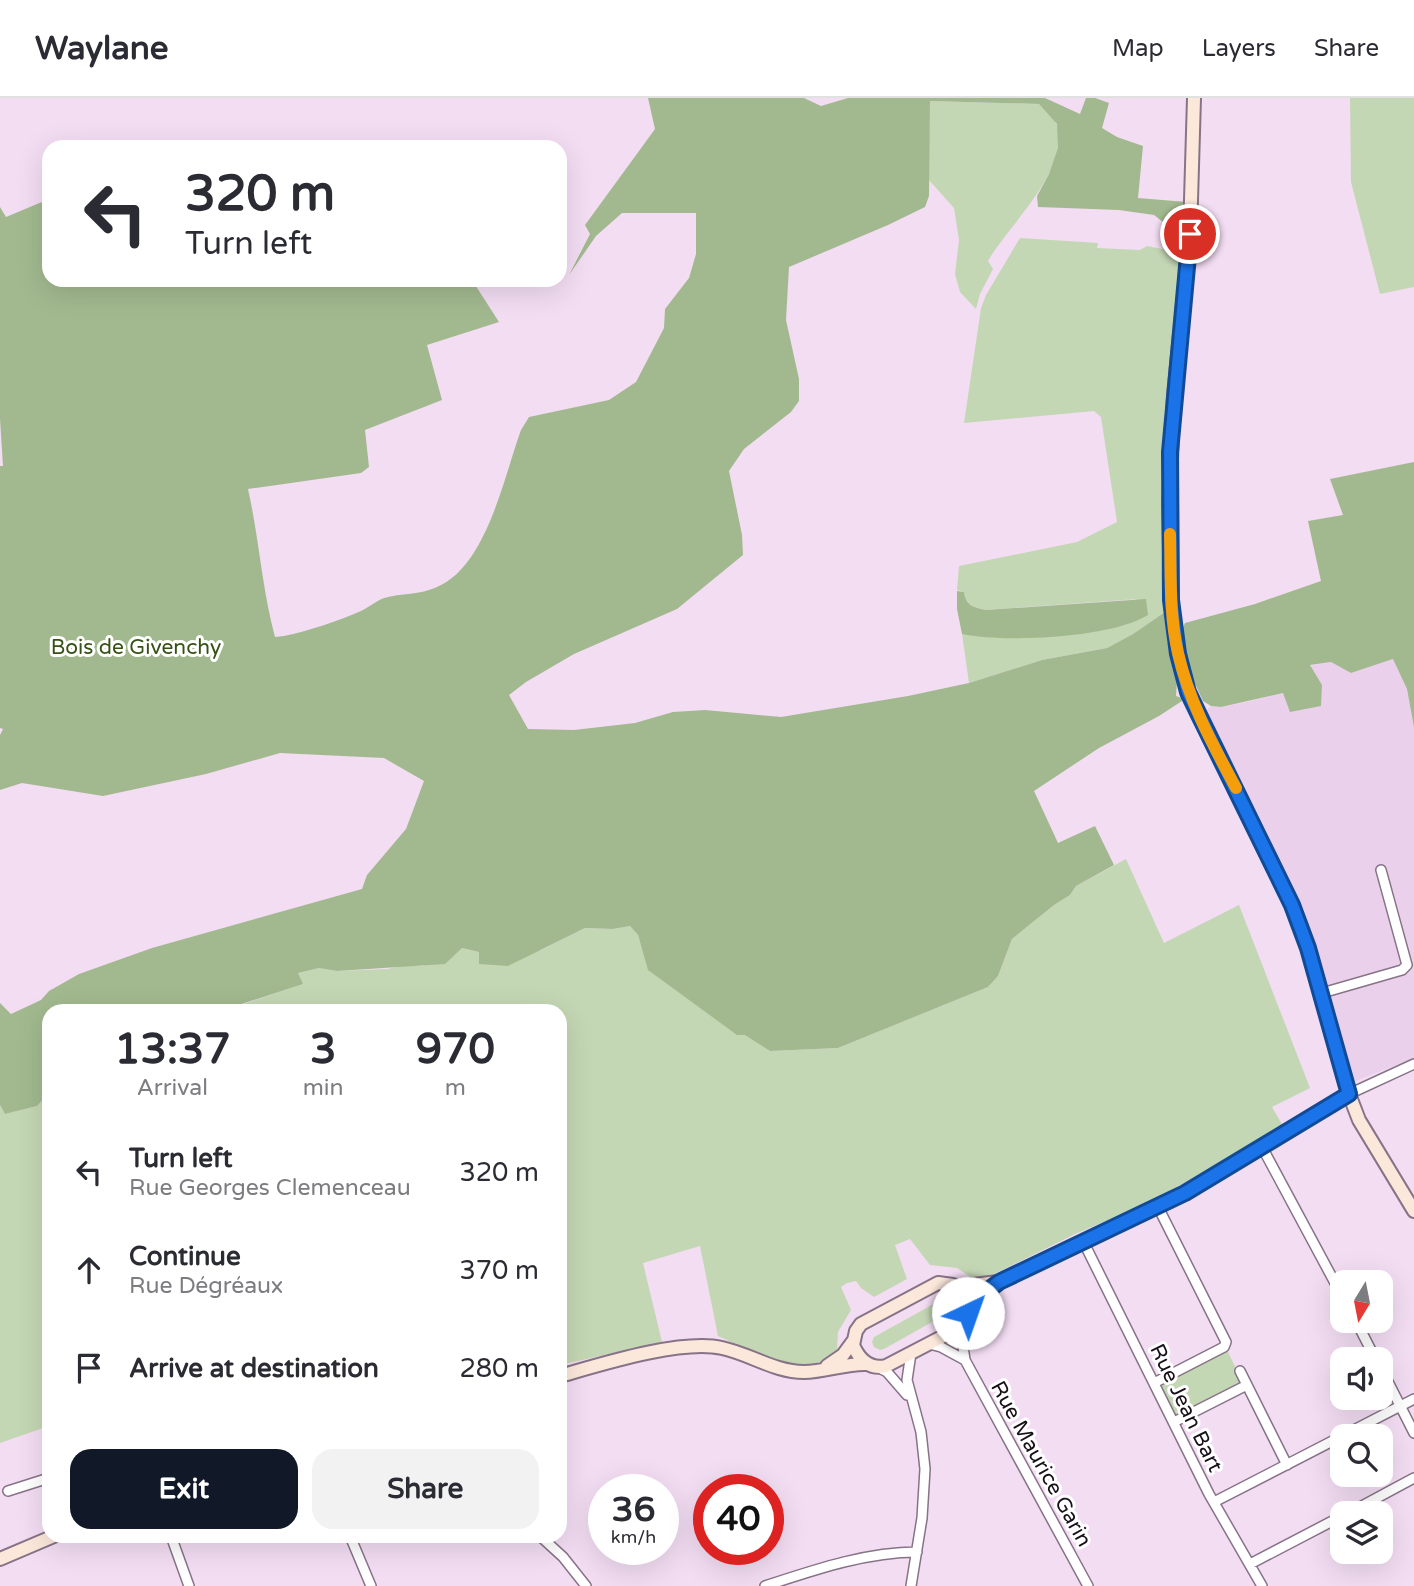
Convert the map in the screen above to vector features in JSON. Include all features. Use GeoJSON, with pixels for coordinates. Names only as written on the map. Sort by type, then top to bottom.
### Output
{"type":"FeatureCollection","features":[{"type":"Feature","properties":{"kind":"street"},"geometry":{"type":"LineString","coordinates":[[1194,98],[1190,234],[1170,452],[1171,600],[1178,654],[1188,692],[1292,905],[1349,1094],[1375,1149],[1414,1211]]}},
{"type":"Feature","properties":{"kind":"street"},"geometry":{"type":"LineString","coordinates":[[1320,991],[1329,991],[1402,970],[1407,965],[1381,870]]}},
{"type":"Feature","properties":{"kind":"street"},"geometry":{"type":"LineString","coordinates":[[567,1374],[642,1354],[708,1346],[738,1353],[764,1364],[806,1373],[822,1369],[873,1366],[911,1353],[962,1325],[973,1302],[999,1282],[1158,1208],[1349,1094],[1414,1064]]}},
{"type":"Feature","properties":{"kind":"street"},"geometry":{"type":"LineString","coordinates":[[1262,1147],[1330,1274]]}},
{"type":"Feature","properties":{"kind":"street"},"geometry":{"type":"LineString","coordinates":[[1154,1383],[1224,1347],[1226,1342],[1158,1208]]}},
{"type":"Feature","properties":{"kind":"street","name":"Rue Jean Bart"},"geometry":{"type":"LineString","coordinates":[[1084,1243],[1214,1502],[1262,1586]]}},
{"type":"Feature","properties":{"kind":"street"},"geometry":{"type":"LineString","coordinates":[[957,1287],[999,1282]]}},
{"type":"Feature","properties":{"kind":"street"},"geometry":{"type":"LineString","coordinates":[[822,1369],[843,1355],[861,1324],[932,1284],[945,1283],[957,1287],[967,1296],[969,1308]]}},
{"type":"Feature","properties":{"kind":"street","name":"Rue Maurice Garin"},"geometry":{"type":"LineString","coordinates":[[962,1325],[965,1360],[1088,1586]]}},
{"type":"Feature","properties":{"kind":"street"},"geometry":{"type":"LineString","coordinates":[[854,1340],[857,1354],[894,1379],[911,1400]]}},
{"type":"Feature","properties":{"kind":"street"},"geometry":{"type":"LineString","coordinates":[[929,1344],[941,1347],[965,1360]]}},
{"type":"Feature","properties":{"kind":"street"},"geometry":{"type":"LineString","coordinates":[[911,1353],[906,1372],[921,1432],[925,1469],[922,1518],[911,1586]]}},
{"type":"Feature","properties":{"kind":"street"},"geometry":{"type":"LineString","coordinates":[[1240,1371],[1287,1465]]}},
{"type":"Feature","properties":{"kind":"street"},"geometry":{"type":"LineString","coordinates":[[1174,1422],[1247,1385]]}},
{"type":"Feature","properties":{"kind":"street"},"geometry":{"type":"LineString","coordinates":[[1393,1391],[1414,1433]]}},
{"type":"Feature","properties":{"kind":"street"},"geometry":{"type":"LineString","coordinates":[[1214,1502],[1414,1399]]}},
{"type":"Feature","properties":{"kind":"street"},"geometry":{"type":"LineString","coordinates":[[1370,1501],[1414,1478]]}},
{"type":"Feature","properties":{"kind":"street"},"geometry":{"type":"LineString","coordinates":[[8,1491],[42,1480]]}},
{"type":"Feature","properties":{"kind":"street"},"geometry":{"type":"LineString","coordinates":[[1250,1564],[1330,1522]]}},
{"type":"Feature","properties":{"kind":"street"},"geometry":{"type":"LineString","coordinates":[[0,1559],[42,1541]]}},
{"type":"Feature","properties":{"kind":"street"},"geometry":{"type":"LineString","coordinates":[[174,1543],[189,1586]]}},
{"type":"Feature","properties":{"kind":"street"},"geometry":{"type":"LineString","coordinates":[[353,1543],[371,1586]]}},
{"type":"Feature","properties":{"kind":"street"},"geometry":{"type":"LineString","coordinates":[[548,1543],[563,1557],[586,1586]]}},
{"type":"Feature","properties":{"kind":"street"},"geometry":{"type":"LineString","coordinates":[[765,1586],[876,1555],[917,1552]]}},
{"type":"Feature","properties":{"kind":"shaded area"},"geometry":{"type":"Polygon","coordinates":[[[1394,659],[1407,689],[1414,727],[1414,1058],[1353,1082],[1296,901],[1206,711],[1211,706],[1221,707],[1283,693],[1310,666],[1331,662],[1351,673],[1394,659]]]}},
{"type":"Feature","properties":{"kind":"green space","name":"Bois de Givenchy"},"geometry":{"type":"Polygon","coordinates":[[[648,98],[804,98],[821,106],[848,98],[1045,98],[1080,114],[1086,98],[1095,98],[1109,103],[1102,128],[1117,137],[1143,146],[1138,198],[1187,202],[1186,226],[1167,225],[1154,215],[1119,210],[1038,207],[1037,196],[1049,174],[1058,148],[1057,124],[1039,104],[930,101],[929,196],[925,207],[789,267],[786,320],[799,379],[799,401],[791,412],[744,449],[729,471],[742,535],[743,555],[677,609],[574,654],[509,695],[528,729],[574,730],[635,723],[673,712],[705,710],[781,717],[908,696],[969,683],[1042,660],[1107,648],[1165,612],[1169,634],[1167,642],[1170,643],[1177,681],[1176,696],[1185,699],[1099,748],[1034,791],[1058,843],[1095,826],[1114,865],[1076,886],[1070,895],[1012,939],[998,976],[988,987],[838,1048],[770,1051],[745,1035],[737,1035],[648,970],[638,935],[630,926],[613,929],[585,928],[508,966],[479,964],[479,952],[462,948],[445,964],[337,971],[319,968],[298,973],[303,984],[242,1004],[42,1004],[42,1101],[37,1106],[5,1114],[0,1105],[0,1003],[11,1014],[41,1000],[49,991],[79,974],[152,948],[362,889],[367,875],[406,829],[424,781],[384,758],[280,753],[206,774],[103,796],[22,783],[0,790],[0,735],[3,729],[0,728],[0,466],[3,466],[0,419],[0,207],[6,217],[42,202],[42,287],[476,287],[499,322],[427,345],[442,400],[365,430],[369,467],[361,473],[248,489],[275,637],[284,636],[343,618],[384,598],[431,590],[454,576],[469,560],[481,540],[500,494],[521,430],[529,417],[609,400],[636,382],[664,328],[665,309],[689,278],[696,254],[696,213],[622,213],[596,236],[569,275],[590,234],[585,225],[655,129],[648,98]]]}},
{"type":"Feature","properties":{"kind":"green space"},"geometry":{"type":"Polygon","coordinates":[[[1350,98],[1414,98],[1414,287],[1380,294],[1351,182],[1350,98]]]}},
{"type":"Feature","properties":{"kind":"green space"},"geometry":{"type":"Polygon","coordinates":[[[930,101],[1039,104],[1057,125],[1059,142],[1055,160],[1047,178],[988,261],[993,269],[980,294],[976,309],[960,292],[955,274],[959,240],[954,208],[928,179],[930,101]]]}},
{"type":"Feature","properties":{"kind":"green space"},"geometry":{"type":"Polygon","coordinates":[[[1185,235],[1163,470],[1161,518],[1165,612],[1107,648],[1042,660],[969,683],[962,634],[1002,638],[1029,636],[1138,599],[986,610],[971,605],[964,592],[957,590],[959,566],[1077,542],[1117,522],[1101,417],[1094,411],[964,423],[981,308],[986,295],[1020,238],[1098,243],[1097,248],[1140,250],[1147,246],[1167,250],[1170,236],[1185,235]]]}},
{"type":"Feature","properties":{"kind":"green space"},"geometry":{"type":"Polygon","coordinates":[[[1414,462],[1414,727],[1407,689],[1393,659],[1351,673],[1331,662],[1310,665],[1322,685],[1321,706],[1290,712],[1283,693],[1221,707],[1211,706],[1203,701],[1187,666],[1181,632],[1185,623],[1255,604],[1321,581],[1308,521],[1343,515],[1330,479],[1414,462]]]}},
{"type":"Feature","properties":{"kind":"green space"},"geometry":{"type":"Polygon","coordinates":[[[957,591],[964,592],[971,605],[986,610],[1146,599],[1148,615],[1110,629],[1084,633],[1030,638],[981,637],[962,634],[957,591]]]}},
{"type":"Feature","properties":{"kind":"green space"},"geometry":{"type":"Polygon","coordinates":[[[1126,859],[1164,943],[1239,905],[1310,1088],[1272,1107],[1283,1126],[1161,1196],[990,1276],[975,1280],[957,1268],[930,1265],[910,1239],[895,1245],[907,1279],[874,1297],[856,1281],[841,1287],[851,1310],[838,1332],[837,1351],[813,1364],[777,1361],[718,1336],[700,1246],[643,1263],[662,1342],[567,1363],[567,1004],[243,1004],[302,984],[298,973],[319,968],[337,971],[422,966],[462,948],[479,952],[541,950],[585,928],[613,929],[630,926],[638,935],[649,970],[770,1051],[838,1048],[988,987],[998,976],[1012,939],[1070,895],[1076,886],[1126,859]]]}},
{"type":"Feature","properties":{"kind":"green space"},"geometry":{"type":"Polygon","coordinates":[[[42,1101],[42,1428],[0,1443],[0,1105],[5,1114],[37,1106],[42,1101]]]}},
{"type":"Feature","properties":{"kind":"green space"},"geometry":{"type":"Polygon","coordinates":[[[939,1301],[949,1303],[948,1313],[884,1349],[874,1347],[874,1337],[939,1301]]]}},
{"type":"Feature","properties":{"kind":"green space"},"geometry":{"type":"Polygon","coordinates":[[[1222,1351],[1228,1352],[1242,1381],[1241,1386],[1180,1417],[1174,1414],[1161,1387],[1162,1382],[1222,1351]]]}},
{"type":"Feature","properties":{"kind":"slow traffic"},"geometry":{"type":"LineString","coordinates":[[1170,534],[1171,600],[1178,654],[1188,692],[1236,788]]}},
{"type":"Feature","properties":{"kind":"route"},"geometry":{"type":"LineString","coordinates":[[968,1313],[973,1302],[999,1282],[1158,1208],[1349,1094],[1308,948],[1292,905],[1188,692],[1178,654],[1171,600],[1170,452],[1190,234]]}}]}
